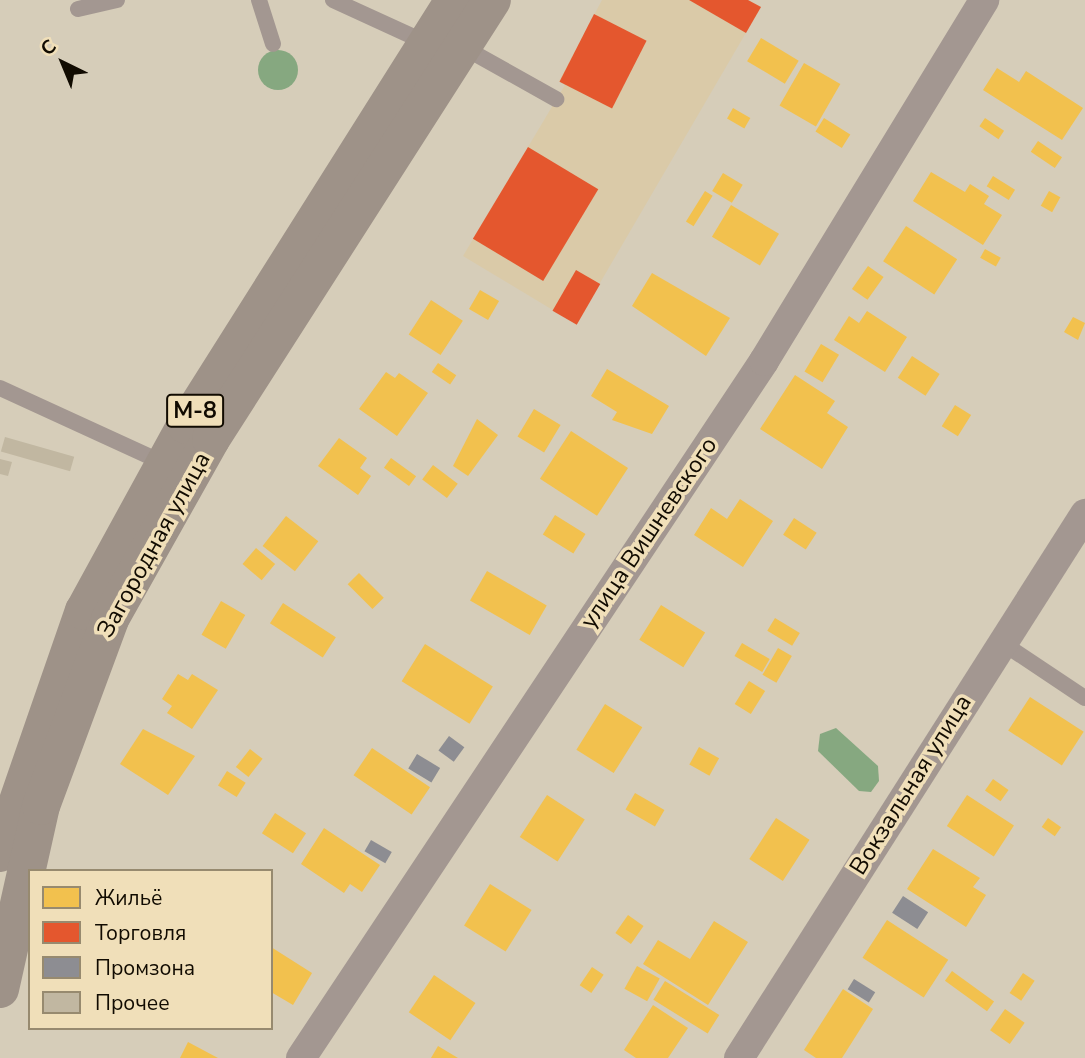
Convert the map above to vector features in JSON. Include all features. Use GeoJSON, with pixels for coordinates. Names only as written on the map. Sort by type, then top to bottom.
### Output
{"type":"FeatureCollection","features":[{"type":"Feature","properties":{"kind":"highway","name":"Загородная улица"},"geometry":{"type":"LineString","coordinates":[[0,989],[41,806],[110,619],[211,439],[445,45],[454,0]]}},
{"type":"Feature","properties":{"kind":"highway","name":"Загородная улица"},"geometry":{"type":"LineString","coordinates":[[0,853],[62,661],[164,463],[445,45],[492,0]]}},
{"type":"Feature","properties":{"kind":"street","name":"улица Вишневского"},"geometry":{"type":"LineString","coordinates":[[301,1058],[764,361],[984,0]]}},
{"type":"Feature","properties":{"kind":"street","name":"Вокзальная улица"},"geometry":{"type":"LineString","coordinates":[[738,1058],[1085,514]]}},
{"type":"Feature","properties":{"kind":"lane"},"geometry":{"type":"LineString","coordinates":[[78,9],[117,0]]}},
{"type":"Feature","properties":{"kind":"lane"},"geometry":{"type":"LineString","coordinates":[[259,0],[273,44]]}},
{"type":"Feature","properties":{"kind":"lane"},"geometry":{"type":"LineString","coordinates":[[333,0],[445,45],[556,99]]}},
{"type":"Feature","properties":{"kind":"lane"},"geometry":{"type":"LineString","coordinates":[[0,388],[164,463]]}},
{"type":"Feature","properties":{"kind":"lane"},"geometry":{"type":"LineString","coordinates":[[1001,642],[1085,698]]}},
{"type":"Feature","properties":{"kind":"shaded area"},"geometry":{"type":"Polygon","coordinates":[[[602,0],[748,0],[761,7],[576,324],[463,256],[565,85],[559,81],[602,0]]]}},
{"type":"Feature","properties":{"kind":"shaded area"},"geometry":{"type":"Polygon","coordinates":[[[278,50],[292,56],[298,70],[292,84],[278,90],[264,84],[258,70],[264,56],[278,50]]]}},
{"type":"Feature","properties":{"kind":"shaded area"},"geometry":{"type":"Polygon","coordinates":[[[836,728],[878,766],[879,781],[871,792],[859,791],[818,751],[820,734],[836,728]]]}},
{"type":"Feature","properties":{"kind":"building: Жильё"},"geometry":{"type":"Polygon","coordinates":[[[761,38],[799,61],[785,84],[747,61],[761,38]]]}},
{"type":"Feature","properties":{"kind":"building: Жильё"},"geometry":{"type":"Polygon","coordinates":[[[804,63],[840,84],[816,126],[780,105],[804,63]]]}},
{"type":"Feature","properties":{"kind":"building: Жильё"},"geometry":{"type":"Polygon","coordinates":[[[997,68],[1019,82],[1026,71],[1083,108],[1062,140],[983,90],[997,68]]]}},
{"type":"Feature","properties":{"kind":"building: Жильё"},"geometry":{"type":"Polygon","coordinates":[[[733,108],[750,118],[744,128],[727,118],[733,108]]]}},
{"type":"Feature","properties":{"kind":"building: Жильё"},"geometry":{"type":"Polygon","coordinates":[[[824,118],[850,134],[842,148],[816,132],[824,118]]]}},
{"type":"Feature","properties":{"kind":"building: Жильё"},"geometry":{"type":"Polygon","coordinates":[[[985,118],[1004,131],[998,139],[979,126],[985,118]]]}},
{"type":"Feature","properties":{"kind":"building: Жильё"},"geometry":{"type":"Polygon","coordinates":[[[1038,141],[1062,157],[1055,168],[1031,152],[1038,141]]]}},
{"type":"Feature","properties":{"kind":"building: Жильё"},"geometry":{"type":"Polygon","coordinates":[[[931,172],[965,192],[970,184],[989,196],[984,204],[1002,215],[983,245],[913,201],[931,172]]]}},
{"type":"Feature","properties":{"kind":"building: Жильё"},"geometry":{"type":"Polygon","coordinates":[[[723,173],[743,185],[732,203],[712,191],[723,173]]]}},
{"type":"Feature","properties":{"kind":"building: Жильё"},"geometry":{"type":"Polygon","coordinates":[[[993,176],[1015,190],[1009,200],[987,186],[993,176]]]}},
{"type":"Feature","properties":{"kind":"building: Жильё"},"geometry":{"type":"Polygon","coordinates":[[[705,191],[713,196],[694,226],[686,222],[705,191]]]}},
{"type":"Feature","properties":{"kind":"building: Жильё"},"geometry":{"type":"Polygon","coordinates":[[[1049,191],[1060,197],[1052,212],[1041,206],[1049,191]]]}},
{"type":"Feature","properties":{"kind":"building: Жильё"},"geometry":{"type":"Polygon","coordinates":[[[731,205],[779,234],[760,266],[712,237],[731,205]]]}},
{"type":"Feature","properties":{"kind":"building: Жильё"},"geometry":{"type":"Polygon","coordinates":[[[906,226],[957,259],[934,294],[883,261],[906,226]]]}},
{"type":"Feature","properties":{"kind":"building: Жильё"},"geometry":{"type":"Polygon","coordinates":[[[985,249],[1001,258],[996,266],[980,258],[985,249]]]}},
{"type":"Feature","properties":{"kind":"building: Жильё"},"geometry":{"type":"Polygon","coordinates":[[[868,266],[884,277],[868,300],[852,289],[868,266]]]}},
{"type":"Feature","properties":{"kind":"building: Жильё"},"geometry":{"type":"Polygon","coordinates":[[[652,273],[730,318],[706,356],[632,306],[652,273]]]}},
{"type":"Feature","properties":{"kind":"building: Жильё"},"geometry":{"type":"Polygon","coordinates":[[[480,290],[499,301],[488,320],[469,309],[480,290]]]}},
{"type":"Feature","properties":{"kind":"building: Жильё"},"geometry":{"type":"Polygon","coordinates":[[[431,300],[463,321],[441,355],[409,334],[431,300]]]}},
{"type":"Feature","properties":{"kind":"building: Жильё"},"geometry":{"type":"Polygon","coordinates":[[[867,311],[907,337],[885,372],[834,340],[849,316],[859,323],[867,311]]]}},
{"type":"Feature","properties":{"kind":"building: Жильё"},"geometry":{"type":"Polygon","coordinates":[[[1073,317],[1085,323],[1078,340],[1064,332],[1073,317]]]}},
{"type":"Feature","properties":{"kind":"building: Жильё"},"geometry":{"type":"Polygon","coordinates":[[[821,344],[839,355],[823,382],[805,371],[821,344]]]}},
{"type":"Feature","properties":{"kind":"building: Жильё"},"geometry":{"type":"Polygon","coordinates":[[[912,356],[940,374],[926,396],[898,378],[912,356]]]}},
{"type":"Feature","properties":{"kind":"building: Жильё"},"geometry":{"type":"Polygon","coordinates":[[[438,363],[456,375],[450,384],[432,372],[438,363]]]}},
{"type":"Feature","properties":{"kind":"building: Жильё"},"geometry":{"type":"Polygon","coordinates":[[[607,369],[669,406],[652,434],[612,420],[617,412],[591,396],[607,369]]]}},
{"type":"Feature","properties":{"kind":"building: Жильё"},"geometry":{"type":"Polygon","coordinates":[[[386,372],[395,378],[399,373],[428,393],[397,436],[359,409],[386,372]]]}},
{"type":"Feature","properties":{"kind":"building: Жильё"},"geometry":{"type":"Polygon","coordinates":[[[795,375],[835,401],[827,413],[848,427],[822,469],[760,429],[795,375]]]}},
{"type":"Feature","properties":{"kind":"building: Жильё"},"geometry":{"type":"Polygon","coordinates":[[[955,405],[971,415],[958,436],[942,426],[955,405]]]}},
{"type":"Feature","properties":{"kind":"building: Жильё"},"geometry":{"type":"Polygon","coordinates":[[[534,409],[561,425],[544,452],[518,436],[534,409]]]}},
{"type":"Feature","properties":{"kind":"building: Жильё"},"geometry":{"type":"Polygon","coordinates":[[[477,419],[498,435],[468,476],[453,466],[477,419]]]}},
{"type":"Feature","properties":{"kind":"building: Жильё"},"geometry":{"type":"Polygon","coordinates":[[[571,431],[628,468],[597,516],[540,479],[571,431]]]}},
{"type":"Feature","properties":{"kind":"building: Жильё"},"geometry":{"type":"Polygon","coordinates":[[[339,438],[367,458],[360,468],[371,476],[358,495],[318,466],[339,438]]]}},
{"type":"Feature","properties":{"kind":"building: Жильё"},"geometry":{"type":"Polygon","coordinates":[[[391,458],[416,476],[409,486],[384,468],[391,458]]]}},
{"type":"Feature","properties":{"kind":"building: Жильё"},"geometry":{"type":"Polygon","coordinates":[[[433,465],[458,484],[447,498],[422,479],[433,465]]]}},
{"type":"Feature","properties":{"kind":"building: Жильё"},"geometry":{"type":"Polygon","coordinates":[[[740,499],[773,521],[743,567],[694,535],[711,508],[727,519],[740,499]]]}},
{"type":"Feature","properties":{"kind":"building: Жильё"},"geometry":{"type":"Polygon","coordinates":[[[555,515],[586,534],[573,554],[543,535],[555,515]]]}},
{"type":"Feature","properties":{"kind":"building: Жильё"},"geometry":{"type":"Polygon","coordinates":[[[286,516],[318,541],[295,571],[263,546],[286,516]]]}},
{"type":"Feature","properties":{"kind":"building: Жильё"},"geometry":{"type":"Polygon","coordinates":[[[794,518],[817,533],[806,549],[783,535],[794,518]]]}},
{"type":"Feature","properties":{"kind":"building: Жильё"},"geometry":{"type":"Polygon","coordinates":[[[256,548],[275,564],[262,580],[243,564],[256,548]]]}},
{"type":"Feature","properties":{"kind":"building: Жильё"},"geometry":{"type":"Polygon","coordinates":[[[487,571],[547,606],[530,635],[470,600],[487,571]]]}},
{"type":"Feature","properties":{"kind":"building: Жильё"},"geometry":{"type":"Polygon","coordinates":[[[359,573],[384,598],[372,609],[348,584],[359,573]]]}},
{"type":"Feature","properties":{"kind":"building: Жильё"},"geometry":{"type":"Polygon","coordinates":[[[221,601],[245,615],[226,649],[202,635],[221,601]]]}},
{"type":"Feature","properties":{"kind":"building: Жильё"},"geometry":{"type":"Polygon","coordinates":[[[283,603],[336,637],[323,657],[270,623],[283,603]]]}},
{"type":"Feature","properties":{"kind":"building: Жильё"},"geometry":{"type":"Polygon","coordinates":[[[661,605],[705,633],[683,667],[639,640],[661,605]]]}},
{"type":"Feature","properties":{"kind":"building: Жильё"},"geometry":{"type":"Polygon","coordinates":[[[775,618],[800,633],[792,646],[767,631],[775,618]]]}},
{"type":"Feature","properties":{"kind":"building: Жильё"},"geometry":{"type":"Polygon","coordinates":[[[742,643],[770,659],[762,672],[734,656],[742,643]]]}},
{"type":"Feature","properties":{"kind":"building: Жильё"},"geometry":{"type":"Polygon","coordinates":[[[425,644],[493,686],[470,724],[402,681],[425,644]]]}},
{"type":"Feature","properties":{"kind":"building: Жильё"},"geometry":{"type":"Polygon","coordinates":[[[778,648],[792,656],[776,683],[762,675],[778,648]]]}},
{"type":"Feature","properties":{"kind":"building: Жильё"},"geometry":{"type":"Polygon","coordinates":[[[178,674],[188,680],[192,674],[218,690],[192,729],[167,713],[172,706],[162,699],[178,674]]]}},
{"type":"Feature","properties":{"kind":"building: Жильё"},"geometry":{"type":"Polygon","coordinates":[[[749,681],[765,691],[751,714],[735,704],[749,681]]]}},
{"type":"Feature","properties":{"kind":"building: Жильё"},"geometry":{"type":"Polygon","coordinates":[[[1030,697],[1084,732],[1062,765],[1008,731],[1030,697]]]}},
{"type":"Feature","properties":{"kind":"building: Жильё"},"geometry":{"type":"Polygon","coordinates":[[[605,704],[642,727],[614,773],[576,750],[605,704]]]}},
{"type":"Feature","properties":{"kind":"building: Жильё"},"geometry":{"type":"Polygon","coordinates":[[[143,729],[195,756],[168,795],[120,764],[143,729]]]}},
{"type":"Feature","properties":{"kind":"building: Жильё"},"geometry":{"type":"Polygon","coordinates":[[[699,747],[719,758],[709,776],[689,764],[699,747]]]}},
{"type":"Feature","properties":{"kind":"building: Жильё"},"geometry":{"type":"Polygon","coordinates":[[[372,748],[430,787],[412,815],[354,775],[372,748]]]}},
{"type":"Feature","properties":{"kind":"building: Жильё"},"geometry":{"type":"Polygon","coordinates":[[[250,749],[263,759],[248,777],[236,767],[250,749]]]}},
{"type":"Feature","properties":{"kind":"building: Жильё"},"geometry":{"type":"Polygon","coordinates":[[[227,771],[246,783],[237,797],[218,785],[227,771]]]}},
{"type":"Feature","properties":{"kind":"building: Жильё"},"geometry":{"type":"Polygon","coordinates":[[[993,779],[1009,790],[1001,801],[985,790],[993,779]]]}},
{"type":"Feature","properties":{"kind":"building: Жильё"},"geometry":{"type":"Polygon","coordinates":[[[635,793],[664,810],[655,826],[626,809],[635,793]]]}},
{"type":"Feature","properties":{"kind":"building: Жильё"},"geometry":{"type":"Polygon","coordinates":[[[547,795],[585,820],[558,861],[520,837],[547,795]]]}},
{"type":"Feature","properties":{"kind":"building: Жильё"},"geometry":{"type":"Polygon","coordinates":[[[967,795],[1014,825],[994,857],[947,826],[967,795]]]}},
{"type":"Feature","properties":{"kind":"building: Жильё"},"geometry":{"type":"Polygon","coordinates":[[[275,813],[306,833],[293,853],[262,833],[275,813]]]}},
{"type":"Feature","properties":{"kind":"building: Жильё"},"geometry":{"type":"Polygon","coordinates":[[[776,818],[810,840],[783,881],[749,859],[776,818]]]}},
{"type":"Feature","properties":{"kind":"building: Жильё"},"geometry":{"type":"Polygon","coordinates":[[[1048,818],[1061,827],[1055,836],[1042,827],[1048,818]]]}},
{"type":"Feature","properties":{"kind":"building: Жильё"},"geometry":{"type":"Polygon","coordinates":[[[324,828],[380,865],[362,892],[350,884],[344,893],[301,864],[324,828]]]}},
{"type":"Feature","properties":{"kind":"building: Жильё"},"geometry":{"type":"Polygon","coordinates":[[[933,849],[980,878],[973,887],[986,895],[966,927],[907,889],[933,849]]]}},
{"type":"Feature","properties":{"kind":"building: Жильё"},"geometry":{"type":"Polygon","coordinates":[[[490,884],[532,910],[506,952],[464,926],[490,884]]]}},
{"type":"Feature","properties":{"kind":"building: Жильё"},"geometry":{"type":"Polygon","coordinates":[[[628,915],[644,926],[631,944],[615,933],[628,915]]]}},
{"type":"Feature","properties":{"kind":"building: Жильё"},"geometry":{"type":"Polygon","coordinates":[[[887,920],[948,960],[924,997],[862,958],[887,920]]]}},
{"type":"Feature","properties":{"kind":"building: Жильё"},"geometry":{"type":"Polygon","coordinates":[[[714,921],[748,942],[708,1005],[643,964],[658,940],[690,959],[714,921]]]}},
{"type":"Feature","properties":{"kind":"building: Жильё"},"geometry":{"type":"Polygon","coordinates":[[[273,948],[312,973],[293,1005],[273,993],[273,948]]]}},
{"type":"Feature","properties":{"kind":"building: Жильё"},"geometry":{"type":"Polygon","coordinates":[[[637,966],[660,979],[647,1001],[624,989],[637,966]]]}},
{"type":"Feature","properties":{"kind":"building: Жильё"},"geometry":{"type":"Polygon","coordinates":[[[592,967],[604,975],[591,993],[580,985],[592,967]]]}},
{"type":"Feature","properties":{"kind":"building: Жильё"},"geometry":{"type":"Polygon","coordinates":[[[952,971],[994,1002],[987,1011],[945,981],[952,971]]]}},
{"type":"Feature","properties":{"kind":"building: Жильё"},"geometry":{"type":"Polygon","coordinates":[[[1023,973],[1035,981],[1021,1001],[1010,993],[1023,973]]]}},
{"type":"Feature","properties":{"kind":"building: Жильё"},"geometry":{"type":"Polygon","coordinates":[[[434,975],[475,1003],[450,1040],[409,1012],[434,975]]]}},
{"type":"Feature","properties":{"kind":"building: Жильё"},"geometry":{"type":"Polygon","coordinates":[[[665,981],[719,1015],[708,1034],[653,1000],[665,981]]]}},
{"type":"Feature","properties":{"kind":"building: Жильё"},"geometry":{"type":"Polygon","coordinates":[[[843,989],[873,1009],[842,1058],[816,1058],[804,1050],[843,989]]]}},
{"type":"Feature","properties":{"kind":"building: Жильё"},"geometry":{"type":"Polygon","coordinates":[[[653,1005],[688,1028],[668,1058],[636,1058],[624,1050],[653,1005]]]}},
{"type":"Feature","properties":{"kind":"building: Жильё"},"geometry":{"type":"Polygon","coordinates":[[[1005,1009],[1025,1023],[1010,1044],[990,1030],[1005,1009]]]}},
{"type":"Feature","properties":{"kind":"building: Жильё"},"geometry":{"type":"Polygon","coordinates":[[[188,1042],[218,1058],[180,1058],[188,1042]]]}},
{"type":"Feature","properties":{"kind":"building: Жильё"},"geometry":{"type":"Polygon","coordinates":[[[438,1046],[458,1058],[431,1058],[438,1046]]]}},
{"type":"Feature","properties":{"kind":"building: Торговля"},"geometry":{"type":"Polygon","coordinates":[[[689,0],[748,0],[761,7],[746,33],[689,0]]]}},
{"type":"Feature","properties":{"kind":"building: Торговля"},"geometry":{"type":"Polygon","coordinates":[[[594,14],[647,41],[612,109],[559,82],[594,14]]]}},
{"type":"Feature","properties":{"kind":"building: Торговля"},"geometry":{"type":"Polygon","coordinates":[[[528,147],[598,189],[543,281],[473,239],[528,147]]]}},
{"type":"Feature","properties":{"kind":"building: Торговля"},"geometry":{"type":"Polygon","coordinates":[[[576,270],[600,284],[577,325],[552,311],[576,270]]]}},
{"type":"Feature","properties":{"kind":"building: Промзона"},"geometry":{"type":"Polygon","coordinates":[[[449,736],[464,747],[454,762],[438,751],[449,736]]]}},
{"type":"Feature","properties":{"kind":"building: Промзона"},"geometry":{"type":"Polygon","coordinates":[[[417,754],[440,768],[431,782],[408,769],[417,754]]]}},
{"type":"Feature","properties":{"kind":"building: Промзона"},"geometry":{"type":"Polygon","coordinates":[[[371,840],[392,852],[385,863],[364,851],[371,840]]]}},
{"type":"Feature","properties":{"kind":"building: Промзона"},"geometry":{"type":"Polygon","coordinates":[[[903,896],[928,912],[917,929],[892,913],[903,896]]]}},
{"type":"Feature","properties":{"kind":"building: Промзона"},"geometry":{"type":"Polygon","coordinates":[[[854,979],[875,992],[869,1002],[848,989],[854,979]]]}},
{"type":"Feature","properties":{"kind":"building: Прочее"},"geometry":{"type":"Polygon","coordinates":[[[5,437],[74,457],[70,471],[1,451],[5,437]]]}},
{"type":"Feature","properties":{"kind":"building: Прочее"},"geometry":{"type":"Polygon","coordinates":[[[0,459],[12,462],[8,476],[0,474],[0,459]]]}}]}
